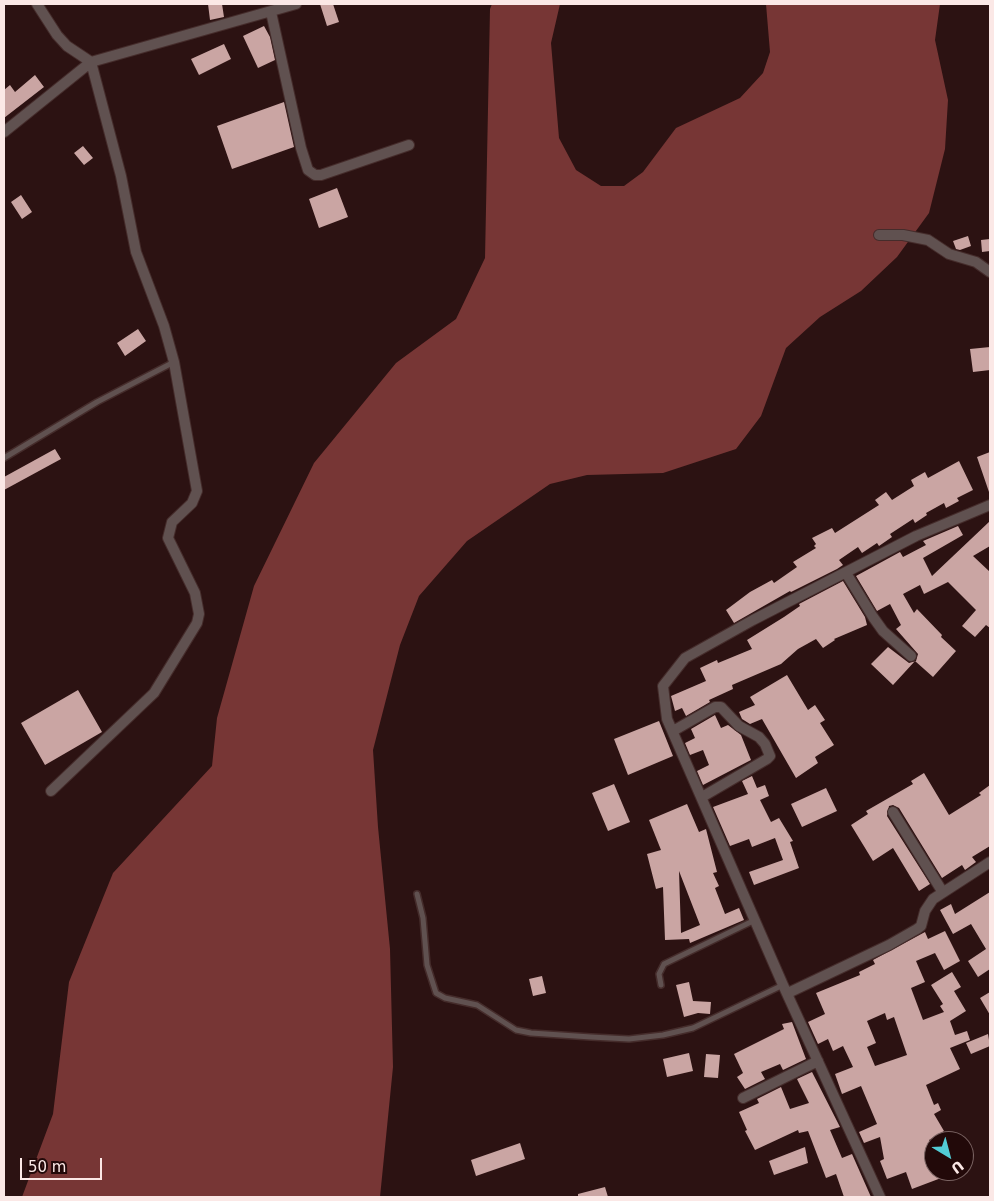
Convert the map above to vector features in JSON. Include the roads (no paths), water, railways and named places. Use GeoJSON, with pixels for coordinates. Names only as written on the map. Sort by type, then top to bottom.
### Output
{"type":"FeatureCollection","features":[{"type":"Feature","properties":{"kind":"street"},"geometry":{"type":"LineString","coordinates":[[37,4],[57,35],[67,46],[91,62],[121,176],[136,252],[164,326],[174,362],[197,491],[192,503],[172,522],[168,538],[195,593],[200,614],[197,623],[154,693],[51,791]]}},
{"type":"Feature","properties":{"kind":"street"},"geometry":{"type":"LineString","coordinates":[[4,132],[91,62],[296,4]]}},
{"type":"Feature","properties":{"kind":"street"},"geometry":{"type":"LineString","coordinates":[[271,12],[301,148],[308,170],[315,175],[321,176],[409,145]]}},
{"type":"Feature","properties":{"kind":"street"},"geometry":{"type":"LineString","coordinates":[[879,235],[903,235],[928,240],[949,254],[976,262],[990,272]]}},
{"type":"Feature","properties":{"kind":"street"},"geometry":{"type":"LineString","coordinates":[[880,1197],[667,719],[663,686],[679,663],[752,620],[916,536],[990,504]]}},
{"type":"Feature","properties":{"kind":"street"},"geometry":{"type":"LineString","coordinates":[[846,573],[872,617],[911,656]]}},
{"type":"Feature","properties":{"kind":"street"},"geometry":{"type":"LineString","coordinates":[[673,731],[715,708],[721,707],[739,726],[759,737],[765,744],[770,756],[767,759],[702,797]]}},
{"type":"Feature","properties":{"kind":"street"},"geometry":{"type":"LineString","coordinates":[[893,812],[942,891]]}},
{"type":"Feature","properties":{"kind":"street"},"geometry":{"type":"LineString","coordinates":[[786,989],[889,945],[917,929],[923,921],[928,905],[942,891],[990,862]]}},
{"type":"Feature","properties":{"kind":"street"},"geometry":{"type":"LineString","coordinates":[[743,1098],[818,1061]]}},
{"type":"Feature","properties":{"kind":"lane"},"geometry":{"type":"LineString","coordinates":[[4,458],[97,402],[174,362]]}},
{"type":"Feature","properties":{"kind":"lane"},"geometry":{"type":"LineString","coordinates":[[417,894],[423,918],[427,966],[436,993],[444,998],[476,1005],[516,1030],[531,1033],[591,1037],[629,1038],[663,1035],[693,1028],[786,989]]}},
{"type":"Feature","properties":{"kind":"lane"},"geometry":{"type":"LineString","coordinates":[[661,985],[659,974],[664,964],[691,949],[756,920]]}}]}
